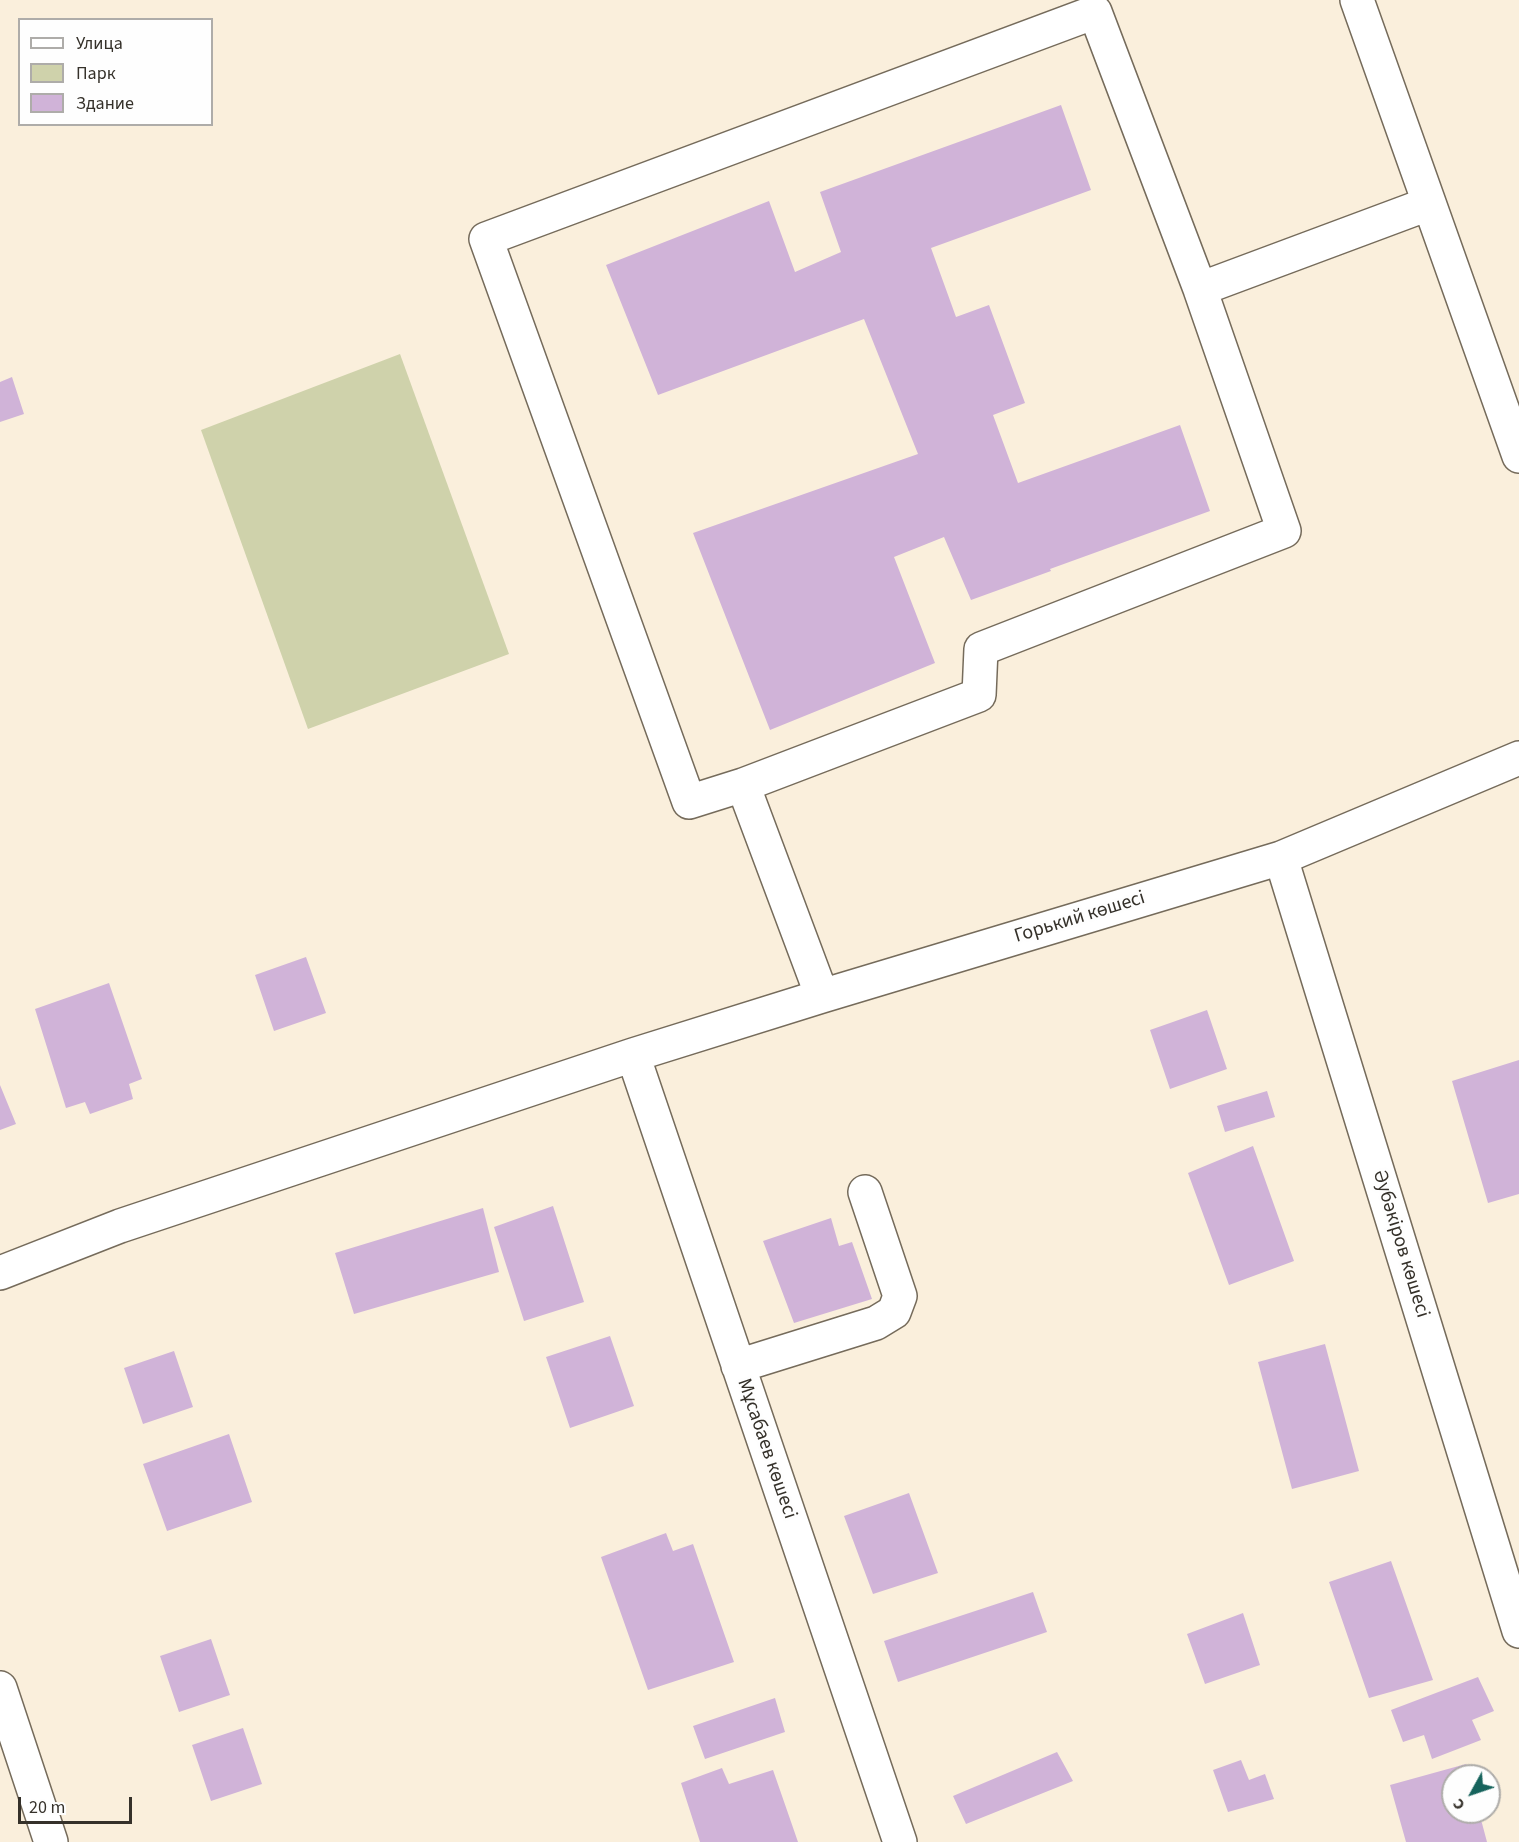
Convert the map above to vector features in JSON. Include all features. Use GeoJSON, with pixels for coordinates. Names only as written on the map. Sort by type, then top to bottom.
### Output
{"type":"FeatureCollection","features":[{"type":"Feature","properties":{"kind":"street"},"geometry":{"type":"LineString","coordinates":[[1357,0],[1519,456]]}},
{"type":"Feature","properties":{"kind":"street"},"geometry":{"type":"LineString","coordinates":[[1095,12],[1200,289],[1284,531],[981,649],[979,695],[743,785],[689,802],[486,239],[1095,12]]}},
{"type":"Feature","properties":{"kind":"street"},"geometry":{"type":"LineString","coordinates":[[1200,289],[1428,204]]}},
{"type":"Feature","properties":{"kind":"street","name":"Горький көшесі"},"geometry":{"type":"LineString","coordinates":[[1,1275],[120,1226],[633,1055],[1281,858],[1519,758]]}},
{"type":"Feature","properties":{"kind":"street"},"geometry":{"type":"LineString","coordinates":[[743,785],[822,996]]}},
{"type":"Feature","properties":{"kind":"street","name":"Әубәкіров көшесі"},"geometry":{"type":"LineString","coordinates":[[1281,858],[1519,1631]]}},
{"type":"Feature","properties":{"kind":"street","name":"Мұсабаев көшесі"},"geometry":{"type":"LineString","coordinates":[[633,1055],[900,1842]]}},
{"type":"Feature","properties":{"kind":"street"},"geometry":{"type":"LineString","coordinates":[[738,1366],[876,1323],[894,1312],[900,1296],[865,1192]]}},
{"type":"Feature","properties":{"kind":"street"},"geometry":{"type":"LineString","coordinates":[[0,1688],[51,1842]]}},
{"type":"Feature","properties":{"kind":"green space"},"geometry":{"type":"Polygon","coordinates":[[[400,354],[509,654],[308,729],[201,430],[400,354]]]}},
{"type":"Feature","properties":{"kind":"building"},"geometry":{"type":"Polygon","coordinates":[[[1061,105],[1091,190],[931,248],[956,317],[989,305],[1025,403],[993,415],[1018,483],[1180,425],[1210,511],[971,600],[944,537],[894,557],[935,663],[770,730],[693,533],[918,454],[864,319],[658,395],[606,265],[769,201],[795,272],[841,252],[820,192],[1061,105]]]}},
{"type":"Feature","properties":{"kind":"building"},"geometry":{"type":"Polygon","coordinates":[[[12,377],[24,414],[0,422],[0,382],[12,377]]]}},
{"type":"Feature","properties":{"kind":"building"},"geometry":{"type":"Polygon","coordinates":[[[306,957],[326,1013],[274,1031],[255,975],[306,957]]]}},
{"type":"Feature","properties":{"kind":"building"},"geometry":{"type":"Polygon","coordinates":[[[109,983],[142,1079],[129,1084],[133,1099],[90,1114],[85,1102],[66,1108],[35,1009],[109,983]]]}},
{"type":"Feature","properties":{"kind":"building"},"geometry":{"type":"Polygon","coordinates":[[[1207,1010],[1227,1069],[1170,1089],[1150,1030],[1207,1010]]]}},
{"type":"Feature","properties":{"kind":"building"},"geometry":{"type":"Polygon","coordinates":[[[1519,1060],[1519,1194],[1488,1203],[1452,1081],[1519,1060]]]}},
{"type":"Feature","properties":{"kind":"building"},"geometry":{"type":"Polygon","coordinates":[[[0,1085],[16,1124],[0,1130],[0,1085]]]}},
{"type":"Feature","properties":{"kind":"building"},"geometry":{"type":"Polygon","coordinates":[[[1267,1091],[1275,1117],[1225,1132],[1217,1106],[1267,1091]]]}},
{"type":"Feature","properties":{"kind":"building"},"geometry":{"type":"Polygon","coordinates":[[[1253,1146],[1294,1261],[1229,1285],[1188,1173],[1253,1146]]]}},
{"type":"Feature","properties":{"kind":"building"},"geometry":{"type":"Polygon","coordinates":[[[553,1206],[584,1302],[524,1321],[494,1227],[553,1206]]]}},
{"type":"Feature","properties":{"kind":"building"},"geometry":{"type":"Polygon","coordinates":[[[483,1208],[499,1272],[354,1314],[335,1253],[483,1208]]]}},
{"type":"Feature","properties":{"kind":"building"},"geometry":{"type":"Polygon","coordinates":[[[831,1218],[839,1246],[852,1242],[872,1299],[794,1323],[763,1241],[831,1218]]]}},
{"type":"Feature","properties":{"kind":"building"},"geometry":{"type":"Polygon","coordinates":[[[610,1336],[634,1406],[570,1428],[546,1357],[610,1336]]]}},
{"type":"Feature","properties":{"kind":"building"},"geometry":{"type":"Polygon","coordinates":[[[1325,1344],[1359,1471],[1292,1489],[1258,1362],[1325,1344]]]}},
{"type":"Feature","properties":{"kind":"building"},"geometry":{"type":"Polygon","coordinates":[[[174,1351],[193,1407],[143,1424],[124,1368],[174,1351]]]}},
{"type":"Feature","properties":{"kind":"building"},"geometry":{"type":"Polygon","coordinates":[[[229,1434],[252,1502],[167,1531],[143,1464],[229,1434]]]}},
{"type":"Feature","properties":{"kind":"building"},"geometry":{"type":"Polygon","coordinates":[[[909,1493],[938,1573],[873,1594],[844,1516],[909,1493]]]}},
{"type":"Feature","properties":{"kind":"building"},"geometry":{"type":"Polygon","coordinates":[[[666,1533],[673,1551],[693,1544],[734,1662],[648,1690],[601,1557],[666,1533]]]}},
{"type":"Feature","properties":{"kind":"building"},"geometry":{"type":"Polygon","coordinates":[[[1391,1561],[1433,1680],[1369,1698],[1329,1582],[1391,1561]]]}},
{"type":"Feature","properties":{"kind":"building"},"geometry":{"type":"Polygon","coordinates":[[[1033,1592],[1047,1632],[898,1682],[884,1641],[1033,1592]]]}},
{"type":"Feature","properties":{"kind":"building"},"geometry":{"type":"Polygon","coordinates":[[[1243,1613],[1260,1665],[1205,1684],[1187,1634],[1243,1613]]]}},
{"type":"Feature","properties":{"kind":"building"},"geometry":{"type":"Polygon","coordinates":[[[211,1639],[230,1695],[179,1712],[160,1656],[211,1639]]]}},
{"type":"Feature","properties":{"kind":"building"},"geometry":{"type":"Polygon","coordinates":[[[1478,1677],[1494,1711],[1472,1720],[1481,1740],[1432,1759],[1424,1735],[1403,1742],[1391,1710],[1478,1677]]]}},
{"type":"Feature","properties":{"kind":"building"},"geometry":{"type":"Polygon","coordinates":[[[775,1698],[785,1732],[705,1759],[693,1726],[775,1698]]]}},
{"type":"Feature","properties":{"kind":"building"},"geometry":{"type":"Polygon","coordinates":[[[243,1728],[262,1784],[211,1801],[192,1745],[243,1728]]]}},
{"type":"Feature","properties":{"kind":"building"},"geometry":{"type":"Polygon","coordinates":[[[1057,1752],[1073,1781],[966,1824],[953,1796],[1057,1752]]]}},
{"type":"Feature","properties":{"kind":"building"},"geometry":{"type":"Polygon","coordinates":[[[1241,1760],[1249,1780],[1265,1774],[1274,1799],[1228,1812],[1213,1770],[1241,1760]]]}},
{"type":"Feature","properties":{"kind":"building"},"geometry":{"type":"Polygon","coordinates":[[[722,1768],[729,1784],[773,1770],[798,1842],[700,1842],[681,1783],[722,1768]]]}},
{"type":"Feature","properties":{"kind":"building"},"geometry":{"type":"Polygon","coordinates":[[[1441,1771],[1441,1824],[1482,1824],[1487,1842],[1406,1842],[1390,1785],[1441,1771]]]}}]}
